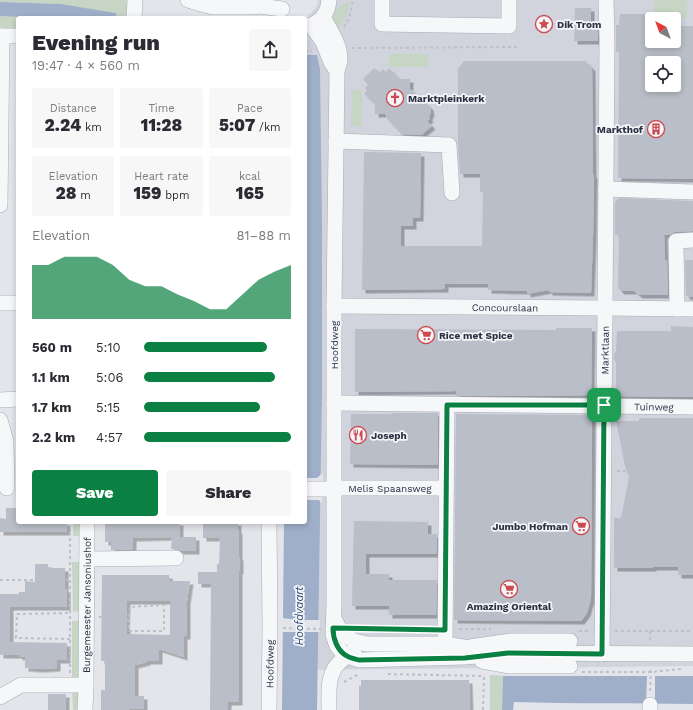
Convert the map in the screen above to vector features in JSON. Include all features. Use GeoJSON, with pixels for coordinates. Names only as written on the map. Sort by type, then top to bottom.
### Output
{"type":"FeatureCollection","features":[{"type":"Feature","properties":{"kind":"street"},"geometry":{"type":"LineString","coordinates":[[134,16],[135,0]]}},
{"type":"Feature","properties":{"kind":"street"},"geometry":{"type":"LineString","coordinates":[[188,0],[213,7],[260,6],[283,9]]}},
{"type":"Feature","properties":{"kind":"street"},"geometry":{"type":"LineString","coordinates":[[382,0],[382,24],[509,26],[509,0]]}},
{"type":"Feature","properties":{"kind":"street","name":"Marktlaan"},"geometry":{"type":"LineString","coordinates":[[602,654],[607,41],[606,0]]}},
{"type":"Feature","properties":{"kind":"street","name":"Hoofdweg"},"geometry":{"type":"LineString","coordinates":[[323,12],[333,45],[331,62],[337,71],[334,403],[329,489],[330,625],[337,646],[342,652],[353,658]]}},
{"type":"Feature","properties":{"kind":"street"},"geometry":{"type":"LineString","coordinates":[[0,205],[1,36],[16,36]]}},
{"type":"Feature","properties":{"kind":"street"},"geometry":{"type":"LineString","coordinates":[[336,141],[449,145],[452,193]]}},
{"type":"Feature","properties":{"kind":"street"},"geometry":{"type":"LineString","coordinates":[[606,189],[693,192]]}},
{"type":"Feature","properties":{"kind":"street"},"geometry":{"type":"LineString","coordinates":[[677,309],[676,241],[693,240]]}},
{"type":"Feature","properties":{"kind":"street"},"geometry":{"type":"LineString","coordinates":[[0,302],[16,303]]}},
{"type":"Feature","properties":{"kind":"street","name":"Concourslaan"},"geometry":{"type":"LineString","coordinates":[[334,306],[693,309]]}},
{"type":"Feature","properties":{"kind":"street"},"geometry":{"type":"LineString","coordinates":[[0,400],[16,399]]}},
{"type":"Feature","properties":{"kind":"street","name":"Tuinweg"},"geometry":{"type":"LineString","coordinates":[[334,403],[693,407]]}},
{"type":"Feature","properties":{"kind":"street"},"geometry":{"type":"LineString","coordinates":[[445,637],[447,405]]}},
{"type":"Feature","properties":{"kind":"street"},"geometry":{"type":"LineString","coordinates":[[0,420],[6,441],[8,488]]}},
{"type":"Feature","properties":{"kind":"street","name":"Melis Spaansweg"},"geometry":{"type":"LineString","coordinates":[[307,489],[446,488]]}},
{"type":"Feature","properties":{"kind":"street","name":"Hoofdweg"},"geometry":{"type":"LineString","coordinates":[[269,524],[269,710]]}},
{"type":"Feature","properties":{"kind":"street","name":"Burgemeester Jansoniushof"},"geometry":{"type":"LineString","coordinates":[[85,710],[88,526]]}},
{"type":"Feature","properties":{"kind":"street"},"geometry":{"type":"LineString","coordinates":[[87,559],[176,558]]}},
{"type":"Feature","properties":{"kind":"street"},"geometry":{"type":"LineString","coordinates":[[330,625],[339,628],[345,635],[354,641],[367,644],[445,637],[465,653],[510,666],[570,666]]}},
{"type":"Feature","properties":{"kind":"street"},"geometry":{"type":"LineString","coordinates":[[465,653],[511,641],[574,636]]}},
{"type":"Feature","properties":{"kind":"street"},"geometry":{"type":"LineString","coordinates":[[337,710],[337,690],[339,681],[357,649],[367,644]]}},
{"type":"Feature","properties":{"kind":"street"},"geometry":{"type":"LineString","coordinates":[[329,710],[329,688],[332,674],[338,664],[353,658],[465,653],[693,654]]}},
{"type":"Feature","properties":{"kind":"street","name":"Burgemeester Jansoniushof"},"geometry":{"type":"LineString","coordinates":[[0,697],[21,685],[86,685]]}},
{"type":"Feature","properties":{"kind":"path"},"geometry":{"type":"LineString","coordinates":[[333,45],[349,18],[353,0]]}},
{"type":"Feature","properties":{"kind":"path"},"geometry":{"type":"LineString","coordinates":[[307,51],[333,45],[517,47]]}},
{"type":"Feature","properties":{"kind":"path"},"geometry":{"type":"LineString","coordinates":[[604,471],[693,472]]}},
{"type":"Feature","properties":{"kind":"path"},"geometry":{"type":"LineString","coordinates":[[70,524],[70,685]]}},
{"type":"Feature","properties":{"kind":"path"},"geometry":{"type":"LineString","coordinates":[[0,580],[70,580]]}},
{"type":"Feature","properties":{"kind":"path"},"geometry":{"type":"LineString","coordinates":[[164,606],[164,631],[129,631],[128,618],[130,607],[164,606]]}},
{"type":"Feature","properties":{"kind":"path"},"geometry":{"type":"LineString","coordinates":[[70,613],[17,614],[16,638],[70,639]]}},
{"type":"Feature","properties":{"kind":"path"},"geometry":{"type":"LineString","coordinates":[[70,617],[128,618]]}},
{"type":"Feature","properties":{"kind":"path"},"geometry":{"type":"LineString","coordinates":[[277,628],[330,625]]}},
{"type":"Feature","properties":{"kind":"path"},"geometry":{"type":"LineString","coordinates":[[445,637],[492,629]]}},
{"type":"Feature","properties":{"kind":"path"},"geometry":{"type":"LineString","coordinates":[[574,636],[602,631],[693,631]]}},
{"type":"Feature","properties":{"kind":"path"},"geometry":{"type":"LineString","coordinates":[[650,707],[651,673],[683,668]]}},
{"type":"Feature","properties":{"kind":"path"},"geometry":{"type":"LineString","coordinates":[[484,676],[484,710]]}},
{"type":"Feature","properties":{"kind":"shaded area"},"geometry":{"type":"Polygon","coordinates":[[[308,0],[693,0],[693,666],[301,670],[305,524],[307,524],[308,0]]]}},
{"type":"Feature","properties":{"kind":"green space"},"geometry":{"type":"Polygon","coordinates":[[[0,0],[126,0],[129,5],[128,16],[117,16],[116,13],[61,4],[0,2],[0,0]]]}},
{"type":"Feature","properties":{"kind":"green space"},"geometry":{"type":"Polygon","coordinates":[[[654,0],[687,0],[687,18],[681,18],[681,12],[654,12],[654,0]]]}},
{"type":"Feature","properties":{"kind":"green space"},"geometry":{"type":"Polygon","coordinates":[[[350,2],[345,18],[335,32],[332,17],[336,9],[350,2]]]}},
{"type":"Feature","properties":{"kind":"green space"},"geometry":{"type":"Polygon","coordinates":[[[0,16],[16,17],[16,31],[0,31],[0,16]]]}},
{"type":"Feature","properties":{"kind":"green space"},"geometry":{"type":"Polygon","coordinates":[[[389,54],[428,54],[428,67],[389,67],[389,54]]]}},
{"type":"Feature","properties":{"kind":"green space"},"geometry":{"type":"Polygon","coordinates":[[[352,90],[362,90],[362,126],[351,126],[352,90]]]}},
{"type":"Feature","properties":{"kind":"green space"},"geometry":{"type":"Polygon","coordinates":[[[73,524],[83,524],[83,536],[73,536],[73,524]]]}},
{"type":"Feature","properties":{"kind":"green space"},"geometry":{"type":"Polygon","coordinates":[[[72,562],[82,562],[81,611],[73,612],[72,562]]]}},
{"type":"Feature","properties":{"kind":"green space"},"geometry":{"type":"Polygon","coordinates":[[[72,621],[82,621],[82,678],[72,679],[72,621]]]}},
{"type":"Feature","properties":{"kind":"green space"},"geometry":{"type":"Polygon","coordinates":[[[490,675],[503,676],[502,710],[490,710],[490,675]]]}},
{"type":"Feature","properties":{"kind":"green space"},"geometry":{"type":"Polygon","coordinates":[[[72,689],[81,689],[81,710],[73,710],[72,689]]]}},
{"type":"Feature","properties":{"kind":"water"},"geometry":{"type":"Polygon","coordinates":[[[0,2],[61,4],[116,13],[117,16],[16,17],[0,16],[0,2]]]}},
{"type":"Feature","properties":{"kind":"water","name":"Hoofdvaart"},"geometry":{"type":"Polygon","coordinates":[[[307,55],[317,55],[320,69],[322,390],[317,710],[282,710],[284,524],[307,524],[307,55]]]}},
{"type":"Feature","properties":{"kind":"water"},"geometry":{"type":"Polygon","coordinates":[[[503,676],[693,676],[693,704],[514,702],[513,710],[502,710],[503,676]]]}},
{"type":"Feature","properties":{"kind":"pier"},"geometry":{"type":"Polygon","coordinates":[[[295,0],[318,0],[317,6],[311,13],[302,15],[294,11],[295,0]]]}},
{"type":"Feature","properties":{"kind":"pier"},"geometry":{"type":"Polygon","coordinates":[[[323,473],[322,504],[319,500],[307,500],[307,478],[317,478],[323,473]]]}},
{"type":"Feature","properties":{"kind":"pier"},"geometry":{"type":"Polygon","coordinates":[[[281,618],[320,620],[320,632],[281,632],[281,618]]]}},
{"type":"Feature","properties":{"kind":"pier"},"geometry":{"type":"Polygon","coordinates":[[[647,675],[655,675],[655,705],[646,705],[647,675]]]}},
{"type":"Feature","properties":{"kind":"building"},"geometry":{"type":"Polygon","coordinates":[[[575,8],[591,8],[591,25],[598,25],[598,41],[574,41],[575,8]]]}},
{"type":"Feature","properties":{"kind":"building","name":"Markthof"},"geometry":{"type":"Polygon","coordinates":[[[620,14],[645,14],[645,48],[681,48],[681,26],[693,26],[693,179],[618,178],[619,52],[616,52],[616,25],[619,25],[620,14]]]}},
{"type":"Feature","properties":{"kind":"building"},"geometry":{"type":"Polygon","coordinates":[[[464,61],[586,61],[592,68],[594,175],[591,293],[549,292],[549,290],[527,294],[527,291],[488,290],[488,284],[445,284],[445,289],[362,290],[364,152],[421,153],[420,218],[413,218],[413,226],[401,226],[401,246],[482,246],[483,192],[480,192],[480,174],[460,174],[458,144],[458,69],[464,61]]]}},
{"type":"Feature","properties":{"kind":"building","name":"Marktpleinkerk"},"geometry":{"type":"Polygon","coordinates":[[[374,68],[380,72],[383,69],[386,72],[389,68],[400,79],[410,79],[410,89],[430,107],[430,119],[427,121],[432,126],[421,135],[402,134],[388,120],[385,114],[375,114],[375,104],[364,94],[367,90],[365,88],[368,85],[363,79],[374,68]]]}},
{"type":"Feature","properties":{"kind":"building"},"geometry":{"type":"Polygon","coordinates":[[[619,198],[693,201],[693,231],[675,232],[670,235],[664,235],[665,260],[667,260],[668,295],[639,295],[634,291],[621,291],[618,288],[619,235],[615,235],[615,202],[619,198]]]}},
{"type":"Feature","properties":{"kind":"building"},"geometry":{"type":"Polygon","coordinates":[[[685,260],[693,260],[693,297],[686,296],[685,260]]]}},
{"type":"Feature","properties":{"kind":"building"},"geometry":{"type":"Polygon","coordinates":[[[671,326],[693,327],[693,397],[616,396],[616,363],[614,354],[616,351],[617,331],[671,331],[671,326]]]}},
{"type":"Feature","properties":{"kind":"building"},"geometry":{"type":"Polygon","coordinates":[[[556,328],[592,328],[591,395],[456,396],[456,391],[355,392],[355,329],[556,330],[556,328]]]}},
{"type":"Feature","properties":{"kind":"building"},"geometry":{"type":"Polygon","coordinates":[[[438,413],[438,465],[350,464],[351,414],[438,413]]]}},
{"type":"Feature","properties":{"kind":"building"},"geometry":{"type":"Polygon","coordinates":[[[456,414],[592,415],[591,599],[587,613],[581,621],[454,620],[456,414]]]}},
{"type":"Feature","properties":{"kind":"building"},"geometry":{"type":"Polygon","coordinates":[[[639,418],[693,418],[693,575],[678,575],[678,567],[614,568],[614,518],[621,518],[629,477],[625,466],[616,421],[639,421],[639,418]]]}},
{"type":"Feature","properties":{"kind":"building"},"geometry":{"type":"Polygon","coordinates":[[[6,508],[16,508],[16,524],[67,524],[67,532],[0,532],[0,518],[6,519],[6,508]]]}},
{"type":"Feature","properties":{"kind":"building"},"geometry":{"type":"Polygon","coordinates":[[[354,521],[428,522],[428,534],[437,534],[437,554],[366,554],[366,574],[389,574],[389,580],[437,580],[436,615],[389,615],[389,606],[352,606],[354,521]]]}},
{"type":"Feature","properties":{"kind":"building"},"geometry":{"type":"Polygon","coordinates":[[[105,524],[180,524],[180,537],[196,537],[196,551],[171,549],[172,537],[133,538],[133,549],[111,550],[111,542],[105,542],[105,524]]]}},
{"type":"Feature","properties":{"kind":"building"},"geometry":{"type":"Polygon","coordinates":[[[203,524],[238,524],[240,557],[239,702],[228,702],[228,710],[210,710],[211,584],[198,584],[198,572],[217,572],[217,564],[219,564],[220,538],[203,538],[203,524]]]}},
{"type":"Feature","properties":{"kind":"building"},"geometry":{"type":"Polygon","coordinates":[[[35,564],[48,564],[48,568],[65,568],[67,607],[10,607],[10,642],[67,643],[67,660],[57,660],[57,668],[25,668],[25,656],[19,657],[19,655],[0,655],[0,594],[19,594],[19,592],[25,592],[25,581],[35,582],[35,564]]]}},
{"type":"Feature","properties":{"kind":"building"},"geometry":{"type":"Polygon","coordinates":[[[102,575],[169,575],[170,581],[190,581],[187,601],[187,636],[184,636],[184,657],[159,649],[159,661],[147,661],[135,665],[135,696],[144,696],[144,709],[128,708],[130,710],[101,710],[101,690],[105,690],[105,661],[101,661],[102,575]],[[127,601],[127,634],[170,635],[170,601],[127,601]]]}},
{"type":"Feature","properties":{"kind":"building"},"geometry":{"type":"Polygon","coordinates":[[[361,680],[469,680],[470,710],[359,710],[359,686],[361,686],[361,680]]]}},
{"type":"Feature","properties":{"kind":"building"},"geometry":{"type":"Polygon","coordinates":[[[48,694],[66,694],[66,710],[48,710],[48,694]]]}},
{"type":"Feature","properties":{"kind":"place","name":"Dik Trom"},"geometry":{"type":"Point","coordinates":[544,24]}},
{"type":"Feature","properties":{"kind":"place","name":"Marktpleinkerk"},"geometry":{"type":"Point","coordinates":[395,98]}},
{"type":"Feature","properties":{"kind":"place","name":"Markthof"},"geometry":{"type":"Point","coordinates":[656,129]}},
{"type":"Feature","properties":{"kind":"place","name":"Rice met Spice"},"geometry":{"type":"Point","coordinates":[426,335]}},
{"type":"Feature","properties":{"kind":"place","name":"Joseph"},"geometry":{"type":"Point","coordinates":[358,435]}},
{"type":"Feature","properties":{"kind":"place","name":"Jumbo Hofman"},"geometry":{"type":"Point","coordinates":[581,526]}},
{"type":"Feature","properties":{"kind":"place","name":"Amazing Oriental"},"geometry":{"type":"Point","coordinates":[509,589]}},
{"type":"Feature","properties":{"kind":"route"},"geometry":{"type":"LineString","coordinates":[[447,405],[604,405],[602,654],[508,653],[465,658],[359,660],[347,656],[342,652],[337,646],[333,635],[333,628],[445,630],[447,405]]}}]}
